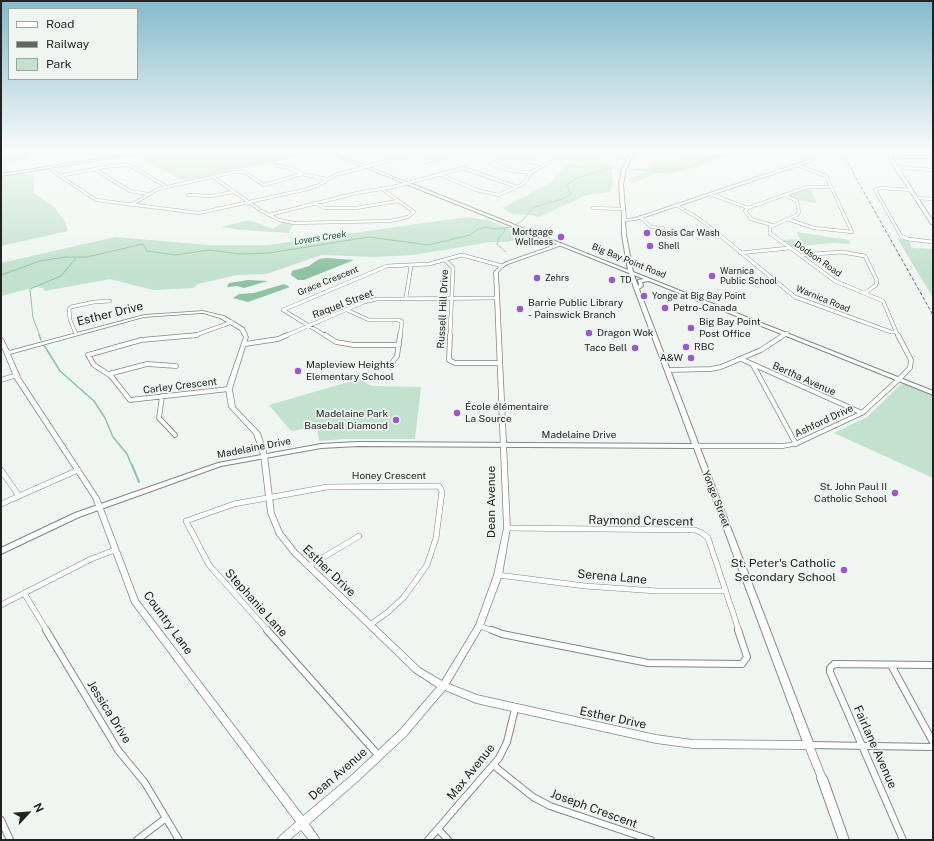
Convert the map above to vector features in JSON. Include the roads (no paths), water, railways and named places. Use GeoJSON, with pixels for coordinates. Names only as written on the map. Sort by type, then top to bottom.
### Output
{"type":"FeatureCollection","features":[{"type":"Feature","properties":{"kind":"main road","name":"Big Bay Point Road"},"geometry":{"type":"LineString","coordinates":[[431,192],[787,333],[898,380],[933,389]]}},
{"type":"Feature","properties":{"kind":"main road","name":"Yonge Street"},"geometry":{"type":"LineString","coordinates":[[622,192],[623,209]]}},
{"type":"Feature","properties":{"kind":"main road","name":"Yonge Street"},"geometry":{"type":"LineString","coordinates":[[624,220],[624,261],[630,271],[668,370],[695,446],[809,745]]}},
{"type":"Feature","properties":{"kind":"main road"},"geometry":{"type":"LineString","coordinates":[[603,260],[614,263],[624,261]]}},
{"type":"Feature","properties":{"kind":"main road"},"geometry":{"type":"LineString","coordinates":[[636,288],[641,286],[640,282],[643,280],[658,282]]}},
{"type":"Feature","properties":{"kind":"main road","name":"Big Bay Point Road"},"geometry":{"type":"LineString","coordinates":[[921,386],[933,393]]}},
{"type":"Feature","properties":{"kind":"main road","name":"Madelaine Drive"},"geometry":{"type":"LineString","coordinates":[[1,551],[77,515],[220,464],[264,455],[336,444],[695,446]]}},
{"type":"Feature","properties":{"kind":"main road","name":"Yonge Street"},"geometry":{"type":"LineString","coordinates":[[822,778],[844,840]]}},
{"type":"Feature","properties":{"kind":"street"},"geometry":{"type":"LineString","coordinates":[[84,192],[96,200],[131,206],[199,213],[294,192]]}},
{"type":"Feature","properties":{"kind":"street"},"geometry":{"type":"LineString","coordinates":[[138,192],[149,194]]}},
{"type":"Feature","properties":{"kind":"street"},"geometry":{"type":"LineString","coordinates":[[131,206],[154,192]]}},
{"type":"Feature","properties":{"kind":"street"},"geometry":{"type":"LineString","coordinates":[[188,194],[212,196],[232,192]]}},
{"type":"Feature","properties":{"kind":"street"},"geometry":{"type":"LineString","coordinates":[[233,192],[269,215],[279,220],[294,223],[382,222],[408,217],[414,212],[386,192]]}},
{"type":"Feature","properties":{"kind":"street"},"geometry":{"type":"LineString","coordinates":[[269,215],[361,192]]}},
{"type":"Feature","properties":{"kind":"street"},"geometry":{"type":"LineString","coordinates":[[487,192],[495,195],[503,192]]}},
{"type":"Feature","properties":{"kind":"street"},"geometry":{"type":"LineString","coordinates":[[624,220],[640,217],[715,192]]}},
{"type":"Feature","properties":{"kind":"street"},"geometry":{"type":"LineString","coordinates":[[710,194],[748,208],[793,192]]}},
{"type":"Feature","properties":{"kind":"street"},"geometry":{"type":"LineString","coordinates":[[787,219],[814,228],[852,232],[834,192]]}},
{"type":"Feature","properties":{"kind":"street"},"geometry":{"type":"LineString","coordinates":[[876,192],[900,236],[911,240],[933,242]]}},
{"type":"Feature","properties":{"kind":"street"},"geometry":{"type":"LineString","coordinates":[[912,192],[933,224]]}},
{"type":"Feature","properties":{"kind":"street"},"geometry":{"type":"LineString","coordinates":[[748,208],[745,211],[751,219],[773,225],[797,215],[799,206],[794,199],[785,195]]}},
{"type":"Feature","properties":{"kind":"street"},"geometry":{"type":"LineString","coordinates":[[916,198],[933,199]]}},
{"type":"Feature","properties":{"kind":"street"},"geometry":{"type":"LineString","coordinates":[[314,203],[325,208],[356,208],[398,201]]}},
{"type":"Feature","properties":{"kind":"street","name":"Warnica Road"},"geometry":{"type":"LineString","coordinates":[[676,206],[701,220],[795,297],[891,332],[896,332]]}},
{"type":"Feature","properties":{"kind":"street"},"geometry":{"type":"LineString","coordinates":[[593,208],[623,209]]}},
{"type":"Feature","properties":{"kind":"street","name":"Yonge Street"},"geometry":{"type":"LineString","coordinates":[[623,209],[624,220]]}},
{"type":"Feature","properties":{"kind":"street"},"geometry":{"type":"LineString","coordinates":[[640,217],[651,227],[663,227],[668,232]]}},
{"type":"Feature","properties":{"kind":"street","name":"Dodson Road"},"geometry":{"type":"LineString","coordinates":[[773,225],[769,230],[770,234],[835,281],[883,301],[910,360],[910,368],[898,380]]}},
{"type":"Feature","properties":{"kind":"street"},"geometry":{"type":"LineString","coordinates":[[502,266],[561,244]]}},
{"type":"Feature","properties":{"kind":"street"},"geometry":{"type":"LineString","coordinates":[[740,253],[789,248]]}},
{"type":"Feature","properties":{"kind":"street"},"geometry":{"type":"LineString","coordinates":[[800,255],[842,252],[865,256],[877,280],[876,285],[865,293]]}},
{"type":"Feature","properties":{"kind":"street","name":"Grace Crescent"},"geometry":{"type":"LineString","coordinates":[[399,345],[344,344],[330,339],[283,310],[383,267],[429,264],[465,255],[502,266]]}},
{"type":"Feature","properties":{"kind":"street","name":"Russell Hill Drive"},"geometry":{"type":"LineString","coordinates":[[445,260],[453,268],[449,360],[455,363],[500,363]]}},
{"type":"Feature","properties":{"kind":"street"},"geometry":{"type":"LineString","coordinates":[[406,297],[411,266]]}},
{"type":"Feature","properties":{"kind":"street","name":"Dean Avenue"},"geometry":{"type":"LineString","coordinates":[[282,840],[403,734],[443,686],[479,626],[498,575],[507,528],[496,274],[502,266]]}},
{"type":"Feature","properties":{"kind":"street","name":"Raquel Street"},"geometry":{"type":"LineString","coordinates":[[245,344],[274,340],[372,300],[406,297],[497,298]]}},
{"type":"Feature","properties":{"kind":"street"},"geometry":{"type":"LineString","coordinates":[[76,334],[70,320],[69,309],[72,306],[110,301]]}},
{"type":"Feature","properties":{"kind":"street"},"geometry":{"type":"LineString","coordinates":[[347,310],[369,320],[401,321],[402,324],[397,356],[389,367]]}},
{"type":"Feature","properties":{"kind":"street","name":"Esther Drive"},"geometry":{"type":"LineString","coordinates":[[4,354],[144,316],[203,312],[222,317],[244,331],[246,338],[245,344]]}},
{"type":"Feature","properties":{"kind":"street","name":"Carley Crescent"},"geometry":{"type":"LineString","coordinates":[[229,389],[130,400],[109,374],[94,365],[88,354],[142,339],[194,336],[232,322]]}},
{"type":"Feature","properties":{"kind":"street"},"geometry":{"type":"LineString","coordinates":[[668,370],[711,369],[741,359],[769,345],[787,333]]}},
{"type":"Feature","properties":{"kind":"street","name":"Country Lane"},"geometry":{"type":"LineString","coordinates":[[1,339],[4,354],[17,376],[94,495],[100,507],[136,604],[315,840]]}},
{"type":"Feature","properties":{"kind":"street"},"geometry":{"type":"LineString","coordinates":[[229,389],[245,344]]}},
{"type":"Feature","properties":{"kind":"street","name":"Bertha Avenue"},"geometry":{"type":"LineString","coordinates":[[741,359],[862,413]]}},
{"type":"Feature","properties":{"kind":"street"},"geometry":{"type":"LineString","coordinates":[[109,374],[147,364],[176,366]]}},
{"type":"Feature","properties":{"kind":"street"},"geometry":{"type":"LineString","coordinates":[[752,365],[796,444]]}},
{"type":"Feature","properties":{"kind":"street"},"geometry":{"type":"LineString","coordinates":[[1,380],[17,376]]}},
{"type":"Feature","properties":{"kind":"street","name":"Ashford Drive"},"geometry":{"type":"LineString","coordinates":[[695,446],[783,446],[796,444],[862,413],[898,380]]}},
{"type":"Feature","properties":{"kind":"street","name":"Esther Drive"},"geometry":{"type":"LineString","coordinates":[[229,389],[232,406],[257,433],[264,455],[272,516],[279,533],[290,548],[369,626],[412,666],[443,686],[476,699],[515,709],[678,742],[809,745]]}},
{"type":"Feature","properties":{"kind":"street"},"geometry":{"type":"LineString","coordinates":[[162,396],[159,418],[175,435]]}},
{"type":"Feature","properties":{"kind":"street"},"geometry":{"type":"LineString","coordinates":[[1,470],[19,496]]}},
{"type":"Feature","properties":{"kind":"street"},"geometry":{"type":"LineString","coordinates":[[1,504],[78,470]]}},
{"type":"Feature","properties":{"kind":"street","name":"Honey Crescent"},"geometry":{"type":"LineString","coordinates":[[269,497],[335,486],[433,485],[441,488],[442,493],[435,541],[425,569],[401,601],[369,626]]}},
{"type":"Feature","properties":{"kind":"street","name":"Stephanie Lane"},"geometry":{"type":"LineString","coordinates":[[269,497],[229,505],[186,521],[210,566],[379,756]]}},
{"type":"Feature","properties":{"kind":"street","name":"Raymond Crescent"},"geometry":{"type":"LineString","coordinates":[[479,626],[502,634],[648,663],[742,664],[745,661],[746,653],[708,538],[704,534],[697,531],[507,528]]}},
{"type":"Feature","properties":{"kind":"street"},"geometry":{"type":"LineString","coordinates":[[308,566],[359,536]]}},
{"type":"Feature","properties":{"kind":"street"},"geometry":{"type":"LineString","coordinates":[[1,605],[89,560],[115,550]]}},
{"type":"Feature","properties":{"kind":"street","name":"Serena Lane"},"geometry":{"type":"LineString","coordinates":[[498,575],[585,586],[657,591],[725,592]]}},
{"type":"Feature","properties":{"kind":"street","name":"Jessica Drive"},"geometry":{"type":"LineString","coordinates":[[24,593],[118,750],[145,783],[179,840]]}},
{"type":"Feature","properties":{"kind":"street","name":"Fairlane Avenue"},"geometry":{"type":"LineString","coordinates":[[891,665],[834,664],[830,668],[830,672],[903,840]]}},
{"type":"Feature","properties":{"kind":"street"},"geometry":{"type":"LineString","coordinates":[[933,665],[891,665],[933,742]]}},
{"type":"Feature","properties":{"kind":"street","name":"Max Avenue"},"geometry":{"type":"LineString","coordinates":[[428,840],[493,765],[505,746],[515,709]]}},
{"type":"Feature","properties":{"kind":"street"},"geometry":{"type":"LineString","coordinates":[[809,745],[933,747]]}},
{"type":"Feature","properties":{"kind":"street","name":"Yonge Street"},"geometry":{"type":"LineString","coordinates":[[809,745],[822,778]]}},
{"type":"Feature","properties":{"kind":"street","name":"Joseph Crescent"},"geometry":{"type":"LineString","coordinates":[[493,765],[533,797],[550,806],[651,840]]}},
{"type":"Feature","properties":{"kind":"street"},"geometry":{"type":"LineString","coordinates":[[137,840],[166,818]]}},
{"type":"Feature","properties":{"kind":"street"},"geometry":{"type":"LineString","coordinates":[[1,820],[10,840]]}},
{"type":"Feature","properties":{"kind":"street"},"geometry":{"type":"LineString","coordinates":[[438,829],[448,840]]}},
{"type":"Feature","properties":{"kind":"waterway","name":"Lovers Creek"},"geometry":{"type":"LineString","coordinates":[[504,228],[512,227],[522,221],[534,207],[562,199],[571,194],[570,192]]}},
{"type":"Feature","properties":{"kind":"waterway","name":"Lovers Creek"},"geometry":{"type":"LineString","coordinates":[[1,275],[40,261],[65,257],[87,257],[143,244],[147,251],[175,255],[209,250],[240,254],[269,253],[369,237],[428,245],[470,235],[478,229],[485,227],[496,229],[504,228]]}},
{"type":"Feature","properties":{"kind":"waterway"},"geometry":{"type":"LineString","coordinates":[[504,228],[505,231],[499,237],[497,244],[506,252]]}},
{"type":"Feature","properties":{"kind":"waterway"},"geometry":{"type":"LineString","coordinates":[[40,336],[33,318],[30,289],[61,276],[76,258]]}},
{"type":"Feature","properties":{"kind":"waterway"},"geometry":{"type":"LineString","coordinates":[[39,335],[41,340]]}},
{"type":"Feature","properties":{"kind":"waterway"},"geometry":{"type":"LineString","coordinates":[[44,345],[60,371],[94,401],[105,418],[113,437],[127,454],[132,466]]}},
{"type":"Feature","properties":{"kind":"waterway"},"geometry":{"type":"LineString","coordinates":[[132,465],[139,482]]}},
{"type":"Feature","properties":{"kind":"railway"},"geometry":{"type":"LineString","coordinates":[[864,192],[933,315]]}},
{"type":"Feature","properties":{"kind":"place","name":"Oasis Car Wash"},"geometry":{"type":"Point","coordinates":[647,233]}},
{"type":"Feature","properties":{"kind":"place","name":"Mortgage Wellness"},"geometry":{"type":"Point","coordinates":[561,237]}},
{"type":"Feature","properties":{"kind":"place","name":"Shell"},"geometry":{"type":"Point","coordinates":[650,246]}},
{"type":"Feature","properties":{"kind":"place","name":"Warnica Public School"},"geometry":{"type":"Point","coordinates":[712,276]}},
{"type":"Feature","properties":{"kind":"place","name":"Zehrs"},"geometry":{"type":"Point","coordinates":[537,278]}},
{"type":"Feature","properties":{"kind":"place","name":"TD"},"geometry":{"type":"Point","coordinates":[612,280]}},
{"type":"Feature","properties":{"kind":"place","name":"Yonge at Big Bay Point"},"geometry":{"type":"Point","coordinates":[644,296]}},
{"type":"Feature","properties":{"kind":"place","name":"Petro-Canada"},"geometry":{"type":"Point","coordinates":[665,308]}},
{"type":"Feature","properties":{"kind":"place","name":"Barrie Public Library - Painswick Branch"},"geometry":{"type":"Point","coordinates":[520,309]}},
{"type":"Feature","properties":{"kind":"place","name":"Big Bay Point Post Office"},"geometry":{"type":"Point","coordinates":[691,328]}},
{"type":"Feature","properties":{"kind":"place","name":"Dragon Wok"},"geometry":{"type":"Point","coordinates":[589,333]}},
{"type":"Feature","properties":{"kind":"place","name":"RBC"},"geometry":{"type":"Point","coordinates":[686,347]}},
{"type":"Feature","properties":{"kind":"place","name":"Taco Bell"},"geometry":{"type":"Point","coordinates":[635,348]}},
{"type":"Feature","properties":{"kind":"place","name":"A&W"},"geometry":{"type":"Point","coordinates":[691,358]}},
{"type":"Feature","properties":{"kind":"place","name":"Mapleview Heights Elementary School"},"geometry":{"type":"Point","coordinates":[298,371]}},
{"type":"Feature","properties":{"kind":"place","name":"École élémentaire La Source"},"geometry":{"type":"Point","coordinates":[457,413]}},
{"type":"Feature","properties":{"kind":"place","name":"Madelaine Park Baseball Diamond"},"geometry":{"type":"Point","coordinates":[396,420]}},
{"type":"Feature","properties":{"kind":"place","name":"St. John Paul II Catholic School"},"geometry":{"type":"Point","coordinates":[895,493]}},
{"type":"Feature","properties":{"kind":"place","name":"St. Peter's Catholic Secondary School"},"geometry":{"type":"Point","coordinates":[844,570]}}]}
